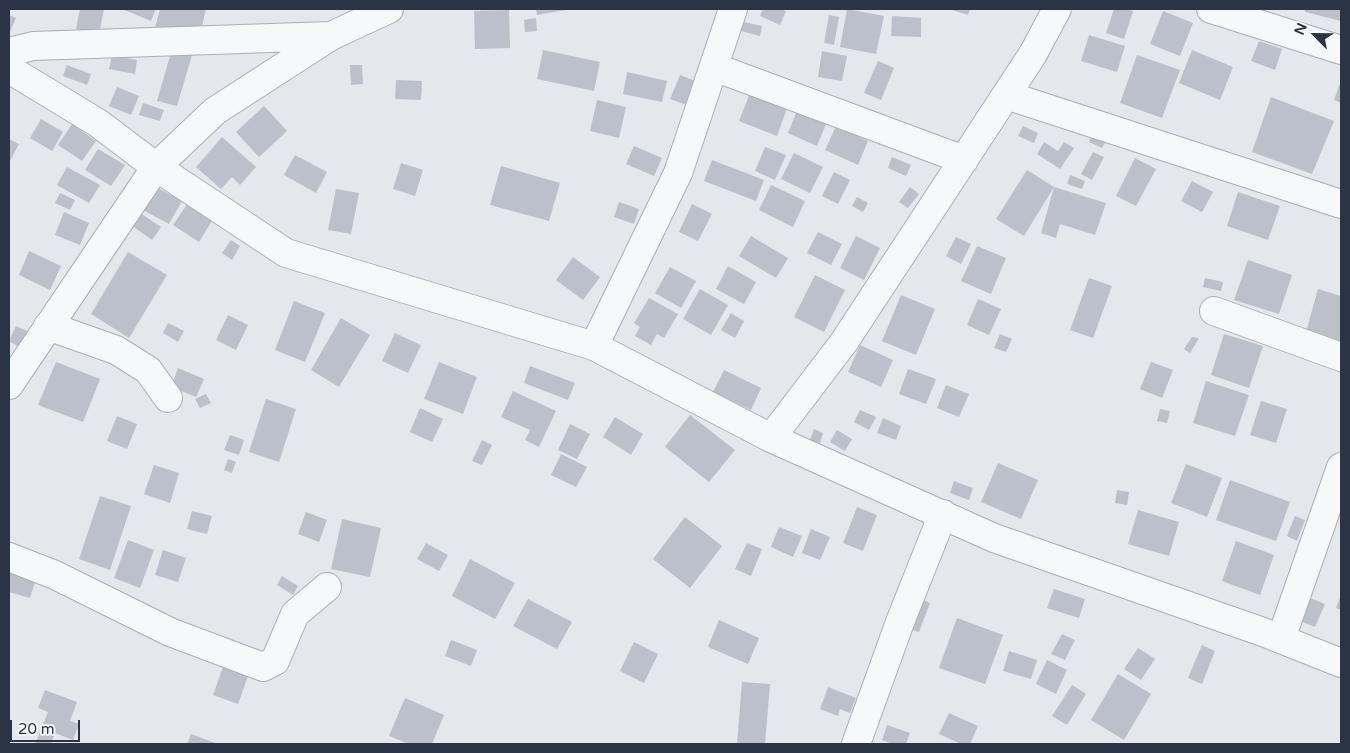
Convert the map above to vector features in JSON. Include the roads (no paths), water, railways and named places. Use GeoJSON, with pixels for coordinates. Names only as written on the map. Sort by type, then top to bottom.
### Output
{"type":"FeatureCollection","features":[{"type":"Feature","properties":{"kind":"street"},"geometry":{"type":"LineString","coordinates":[[9,385],[156,168],[216,111],[331,36],[389,9]]}},
{"type":"Feature","properties":{"kind":"street"},"geometry":{"type":"LineString","coordinates":[[594,346],[678,173],[733,9]]}},
{"type":"Feature","properties":{"kind":"street"},"geometry":{"type":"LineString","coordinates":[[772,438],[844,342],[1033,54],[1057,9]]}},
{"type":"Feature","properties":{"kind":"street"},"geometry":{"type":"LineString","coordinates":[[1211,9],[1341,50]]}},
{"type":"Feature","properties":{"kind":"street"},"geometry":{"type":"LineString","coordinates":[[9,52],[33,46],[331,36]]}},
{"type":"Feature","properties":{"kind":"street"},"geometry":{"type":"LineString","coordinates":[[714,67],[964,160]]}},
{"type":"Feature","properties":{"kind":"street"},"geometry":{"type":"LineString","coordinates":[[9,69],[98,123],[156,168],[286,253],[594,346],[772,438],[994,538],[1281,639],[1341,664]]}},
{"type":"Feature","properties":{"kind":"street"},"geometry":{"type":"LineString","coordinates":[[1006,95],[1341,204]]}},
{"type":"Feature","properties":{"kind":"street"},"geometry":{"type":"LineString","coordinates":[[1214,310],[1341,357]]}},
{"type":"Feature","properties":{"kind":"street"},"geometry":{"type":"LineString","coordinates":[[48,326],[116,350],[148,370],[168,398]]}},
{"type":"Feature","properties":{"kind":"street"},"geometry":{"type":"LineString","coordinates":[[1281,639],[1341,467]]}},
{"type":"Feature","properties":{"kind":"street"},"geometry":{"type":"LineString","coordinates":[[856,744],[900,622],[943,514]]}},
{"type":"Feature","properties":{"kind":"street"},"geometry":{"type":"LineString","coordinates":[[9,557],[55,574],[170,632],[263,667],[275,661],[295,614],[327,587]]}}]}
